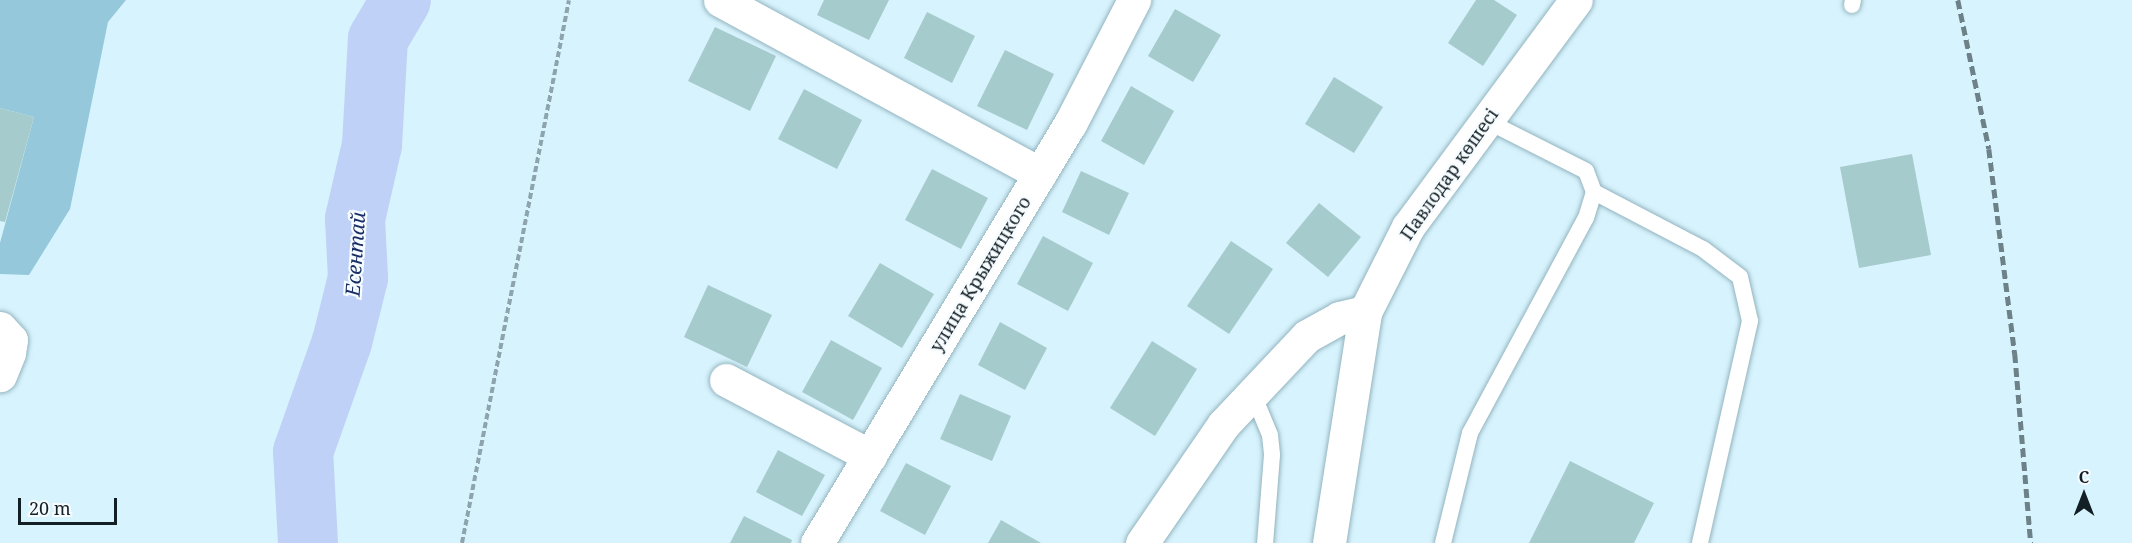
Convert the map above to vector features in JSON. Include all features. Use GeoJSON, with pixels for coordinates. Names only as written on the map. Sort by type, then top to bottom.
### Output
{"type":"FeatureCollection","features":[{"type":"Feature","properties":{"kind":"street"},"geometry":{"type":"LineString","coordinates":[[720,0],[1040,174]]}},
{"type":"Feature","properties":{"kind":"street","name":"улица Крыжицкого"},"geometry":{"type":"LineString","coordinates":[[818,543],[1070,124],[1134,0]]}},
{"type":"Feature","properties":{"kind":"street","name":"Павлодар көшесі"},"geometry":{"type":"LineString","coordinates":[[1329,543],[1365,312],[1408,228],[1576,0]]}},
{"type":"Feature","properties":{"kind":"street"},"geometry":{"type":"LineString","coordinates":[[1142,543],[1222,425],[1308,336],[1339,318],[1365,312]]}},
{"type":"Feature","properties":{"kind":"street"},"geometry":{"type":"LineString","coordinates":[[0,328],[11,339],[9,353],[0,375]]}},
{"type":"Feature","properties":{"kind":"street"},"geometry":{"type":"LineString","coordinates":[[726,380],[870,456]]}},
{"type":"Feature","properties":{"kind":"lane"},"geometry":{"type":"LineString","coordinates":[[1443,543],[1470,433],[1586,218],[1594,192],[1586,171],[1487,121]]}},
{"type":"Feature","properties":{"kind":"lane"},"geometry":{"type":"LineString","coordinates":[[1594,192],[1703,249],[1740,278],[1750,321],[1700,543]]}},
{"type":"Feature","properties":{"kind":"lane"},"geometry":{"type":"LineString","coordinates":[[1253,394],[1270,435],[1272,455],[1265,543]]}},
{"type":"Feature","properties":{"kind":"path"},"geometry":{"type":"LineString","coordinates":[[462,543],[570,0]]}},
{"type":"Feature","properties":{"kind":"shaded area"},"geometry":{"type":"Polygon","coordinates":[[[0,0],[126,0],[108,22],[70,209],[29,275],[0,274],[0,243],[34,117],[0,108],[0,0]]]}},
{"type":"Feature","properties":{"kind":"building"},"geometry":{"type":"Polygon","coordinates":[[[824,0],[889,0],[869,40],[817,15],[824,0]]]}},
{"type":"Feature","properties":{"kind":"building"},"geometry":{"type":"Polygon","coordinates":[[[1476,0],[1494,0],[1517,15],[1483,66],[1448,43],[1476,0]]]}},
{"type":"Feature","properties":{"kind":"building"},"geometry":{"type":"Polygon","coordinates":[[[1175,9],[1221,35],[1193,82],[1148,56],[1175,9]]]}},
{"type":"Feature","properties":{"kind":"building"},"geometry":{"type":"Polygon","coordinates":[[[927,12],[975,36],[952,83],[904,58],[927,12]]]}},
{"type":"Feature","properties":{"kind":"building"},"geometry":{"type":"Polygon","coordinates":[[[715,27],[776,56],[750,111],[688,81],[715,27]]]}},
{"type":"Feature","properties":{"kind":"building"},"geometry":{"type":"Polygon","coordinates":[[[1005,50],[1054,74],[1027,130],[977,106],[1005,50]]]}},
{"type":"Feature","properties":{"kind":"building"},"geometry":{"type":"Polygon","coordinates":[[[1334,77],[1383,107],[1354,153],[1305,124],[1334,77]]]}},
{"type":"Feature","properties":{"kind":"building"},"geometry":{"type":"Polygon","coordinates":[[[1131,86],[1174,111],[1144,165],[1101,141],[1131,86]]]}},
{"type":"Feature","properties":{"kind":"building"},"geometry":{"type":"Polygon","coordinates":[[[804,89],[862,120],[837,169],[778,139],[804,89]]]}},
{"type":"Feature","properties":{"kind":"building"},"geometry":{"type":"Polygon","coordinates":[[[0,108],[34,117],[5,222],[0,221],[0,108]]]}},
{"type":"Feature","properties":{"kind":"building"},"geometry":{"type":"Polygon","coordinates":[[[1912,154],[1931,255],[1859,268],[1840,167],[1912,154]]]}},
{"type":"Feature","properties":{"kind":"building"},"geometry":{"type":"Polygon","coordinates":[[[932,169],[988,198],[961,249],[905,220],[932,169]]]}},
{"type":"Feature","properties":{"kind":"building"},"geometry":{"type":"Polygon","coordinates":[[[1081,171],[1129,193],[1109,235],[1062,212],[1081,171]]]}},
{"type":"Feature","properties":{"kind":"building"},"geometry":{"type":"Polygon","coordinates":[[[1319,203],[1361,237],[1328,277],[1286,243],[1319,203]]]}},
{"type":"Feature","properties":{"kind":"building"},"geometry":{"type":"Polygon","coordinates":[[[1043,236],[1093,263],[1068,311],[1017,284],[1043,236]]]}},
{"type":"Feature","properties":{"kind":"building"},"geometry":{"type":"Polygon","coordinates":[[[1231,241],[1273,269],[1229,334],[1187,306],[1231,241]]]}},
{"type":"Feature","properties":{"kind":"building"},"geometry":{"type":"Polygon","coordinates":[[[880,263],[934,294],[902,348],[848,316],[880,263]]]}},
{"type":"Feature","properties":{"kind":"building"},"geometry":{"type":"Polygon","coordinates":[[[708,285],[772,315],[747,367],[684,337],[708,285]]]}},
{"type":"Feature","properties":{"kind":"building"},"geometry":{"type":"Polygon","coordinates":[[[1000,322],[1047,348],[1025,390],[978,365],[1000,322]]]}},
{"type":"Feature","properties":{"kind":"building"},"geometry":{"type":"Polygon","coordinates":[[[831,340],[882,368],[853,420],[802,392],[831,340]]]}},
{"type":"Feature","properties":{"kind":"building"},"geometry":{"type":"Polygon","coordinates":[[[1152,341],[1197,369],[1155,436],[1110,408],[1152,341]]]}},
{"type":"Feature","properties":{"kind":"building"},"geometry":{"type":"Polygon","coordinates":[[[960,394],[1011,416],[992,461],[940,439],[960,394]]]}},
{"type":"Feature","properties":{"kind":"building"},"geometry":{"type":"Polygon","coordinates":[[[778,450],[825,475],[802,516],[756,492],[778,450]]]}},
{"type":"Feature","properties":{"kind":"building"},"geometry":{"type":"Polygon","coordinates":[[[1570,461],[1654,503],[1634,543],[1529,543],[1570,461]]]}},
{"type":"Feature","properties":{"kind":"building"},"geometry":{"type":"Polygon","coordinates":[[[906,463],[951,486],[925,535],[880,511],[906,463]]]}},
{"type":"Feature","properties":{"kind":"building"},"geometry":{"type":"Polygon","coordinates":[[[744,516],[792,540],[791,543],[730,543],[744,516]]]}},
{"type":"Feature","properties":{"kind":"building"},"geometry":{"type":"Polygon","coordinates":[[[1001,520],[1041,543],[988,543],[1001,520]]]}},
{"type":"Feature","properties":{"kind":"waterway","name":"Есентай"},"geometry":{"type":"LineString","coordinates":[[308,543],[303,452],[342,342],[358,278],[355,219],[372,145],[378,39],[401,0]]}},
{"type":"Feature","properties":{"kind":"railway"},"geometry":{"type":"LineString","coordinates":[[1958,0],[1989,149],[2015,354],[2031,543]]}}]}
